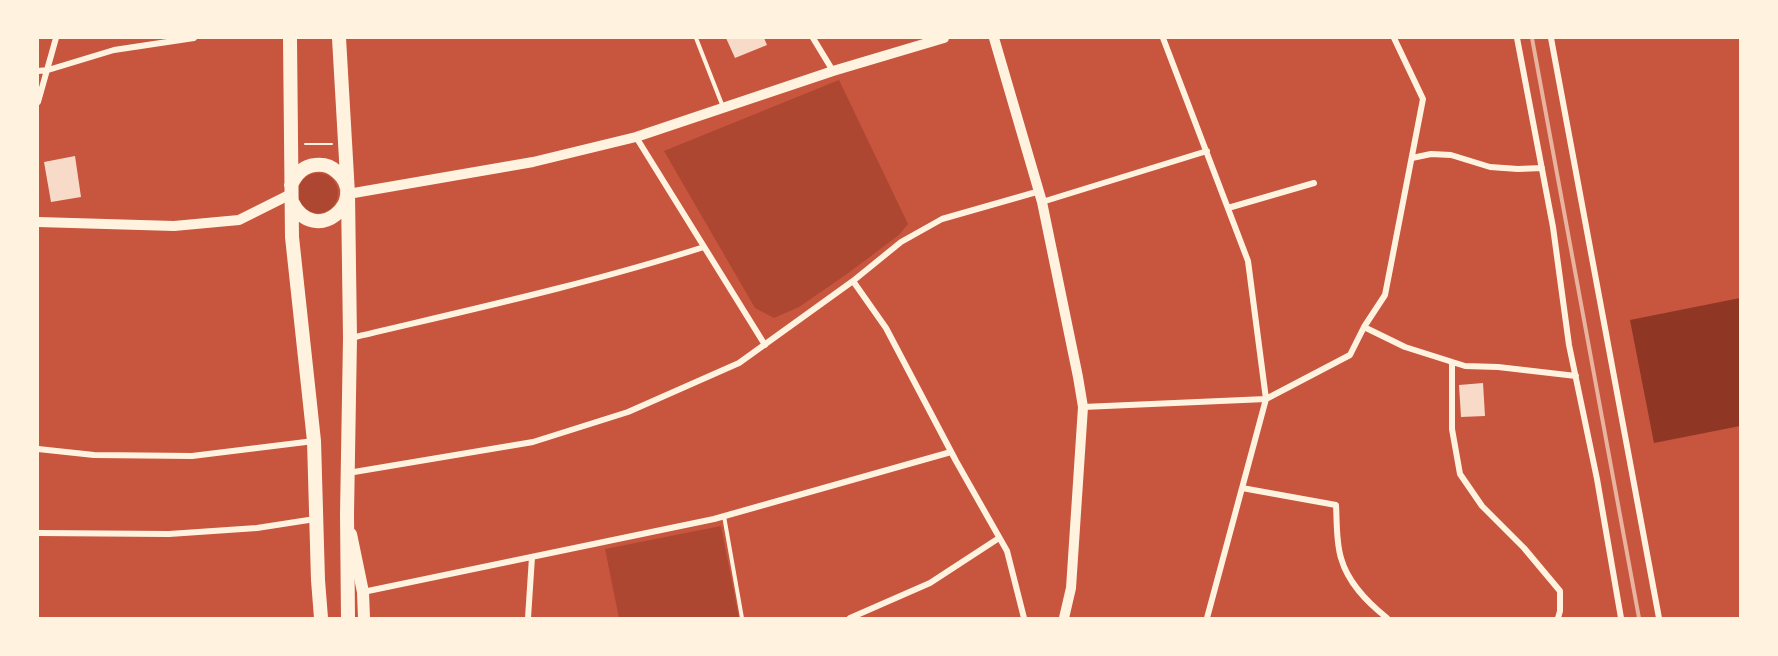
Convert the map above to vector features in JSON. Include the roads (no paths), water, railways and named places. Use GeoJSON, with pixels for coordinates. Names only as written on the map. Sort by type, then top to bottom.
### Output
{"type":"FeatureCollection","features":[{"type":"Feature","properties":{"kind":"highway"},"geometry":{"type":"LineString","coordinates":[[290,38],[292,237],[314,441],[321,618]]}},
{"type":"Feature","properties":{"kind":"highway"},"geometry":{"type":"LineString","coordinates":[[339,38],[348,194],[350,338],[348,618]]}},
{"type":"Feature","properties":{"kind":"highway"},"geometry":{"type":"LineString","coordinates":[[323,164],[340,173],[348,194],[343,208],[336,215],[328,220],[319,221],[302,216],[295,209],[292,194],[297,174],[304,168],[323,164]]}},
{"type":"Feature","properties":{"kind":"main road"},"geometry":{"type":"LineString","coordinates":[[347,514],[363,592],[364,618]]}},
{"type":"Feature","properties":{"kind":"main road"},"geometry":{"type":"LineString","coordinates":[[316,618],[318,580]]}},
{"type":"Feature","properties":{"kind":"street"},"geometry":{"type":"LineString","coordinates":[[38,102],[56,38]]}},
{"type":"Feature","properties":{"kind":"street"},"geometry":{"type":"LineString","coordinates":[[38,71],[114,50],[194,38]]}},
{"type":"Feature","properties":{"kind":"street"},"geometry":{"type":"LineString","coordinates":[[813,38],[833,71]]}},
{"type":"Feature","properties":{"kind":"street"},"geometry":{"type":"LineString","coordinates":[[348,194],[533,162],[636,136],[833,71],[944,38]]}},
{"type":"Feature","properties":{"kind":"street"},"geometry":{"type":"LineString","coordinates":[[994,38],[1041,197],[1083,407],[1071,588],[1064,618]]}},
{"type":"Feature","properties":{"kind":"street"},"geometry":{"type":"LineString","coordinates":[[1163,38],[1248,261],[1266,399],[1208,618]]}},
{"type":"Feature","properties":{"kind":"street"},"geometry":{"type":"LineString","coordinates":[[1083,407],[1266,399],[1350,355],[1364,327],[1385,295],[1423,99],[1394,38]]}},
{"type":"Feature","properties":{"kind":"street"},"geometry":{"type":"LineString","coordinates":[[1517,38],[1553,227],[1569,345],[1597,479],[1621,618]]}},
{"type":"Feature","properties":{"kind":"street"},"geometry":{"type":"LineString","coordinates":[[1551,38],[1659,618]]}},
{"type":"Feature","properties":{"kind":"street"},"geometry":{"type":"LineString","coordinates":[[636,136],[765,345]]}},
{"type":"Feature","properties":{"kind":"street"},"geometry":{"type":"LineString","coordinates":[[348,473],[533,442],[628,412],[739,363],[853,281],[902,242],[942,219],[1041,197],[1207,152]]}},
{"type":"Feature","properties":{"kind":"street"},"geometry":{"type":"LineString","coordinates":[[1412,158],[1431,154],[1451,155],[1490,167],[1542,168]]}},
{"type":"Feature","properties":{"kind":"street"},"geometry":{"type":"LineString","coordinates":[[1228,208],[1314,183]]}},
{"type":"Feature","properties":{"kind":"street"},"geometry":{"type":"LineString","coordinates":[[38,222],[174,226],[239,220],[292,194]]}},
{"type":"Feature","properties":{"kind":"street"},"geometry":{"type":"LineString","coordinates":[[350,338],[532,296],[642,267],[704,247]]}},
{"type":"Feature","properties":{"kind":"street"},"geometry":{"type":"LineString","coordinates":[[853,281],[886,328],[951,452],[1007,551],[1024,618]]}},
{"type":"Feature","properties":{"kind":"street"},"geometry":{"type":"LineString","coordinates":[[1364,327],[1405,348],[1465,366],[1498,367],[1576,376]]}},
{"type":"Feature","properties":{"kind":"street"},"geometry":{"type":"LineString","coordinates":[[1452,362],[1452,429],[1460,474],[1482,506],[1524,548],[1560,591],[1558,618]]}},
{"type":"Feature","properties":{"kind":"street"},"geometry":{"type":"LineString","coordinates":[[38,449],[94,455],[192,456],[314,441]]}},
{"type":"Feature","properties":{"kind":"street"},"geometry":{"type":"LineString","coordinates":[[363,592],[724,516],[951,452]]}},
{"type":"Feature","properties":{"kind":"street"},"geometry":{"type":"LineString","coordinates":[[1242,488],[1336,505],[1340,556],[1350,580],[1387,618]]}},
{"type":"Feature","properties":{"kind":"street"},"geometry":{"type":"LineString","coordinates":[[38,533],[169,534],[257,528],[316,519]]}},
{"type":"Feature","properties":{"kind":"street"},"geometry":{"type":"LineString","coordinates":[[850,618],[930,583],[999,538]]}},
{"type":"Feature","properties":{"kind":"street"},"geometry":{"type":"LineString","coordinates":[[528,618],[532,557]]}},
{"type":"Feature","properties":{"kind":"lane"},"geometry":{"type":"LineString","coordinates":[[696,38],[723,108]]}},
{"type":"Feature","properties":{"kind":"lane"},"geometry":{"type":"LineString","coordinates":[[724,516],[742,618]]}},
{"type":"Feature","properties":{"kind":"railway"},"geometry":{"type":"LineString","coordinates":[[1532,38],[1639,618]]}}]}
